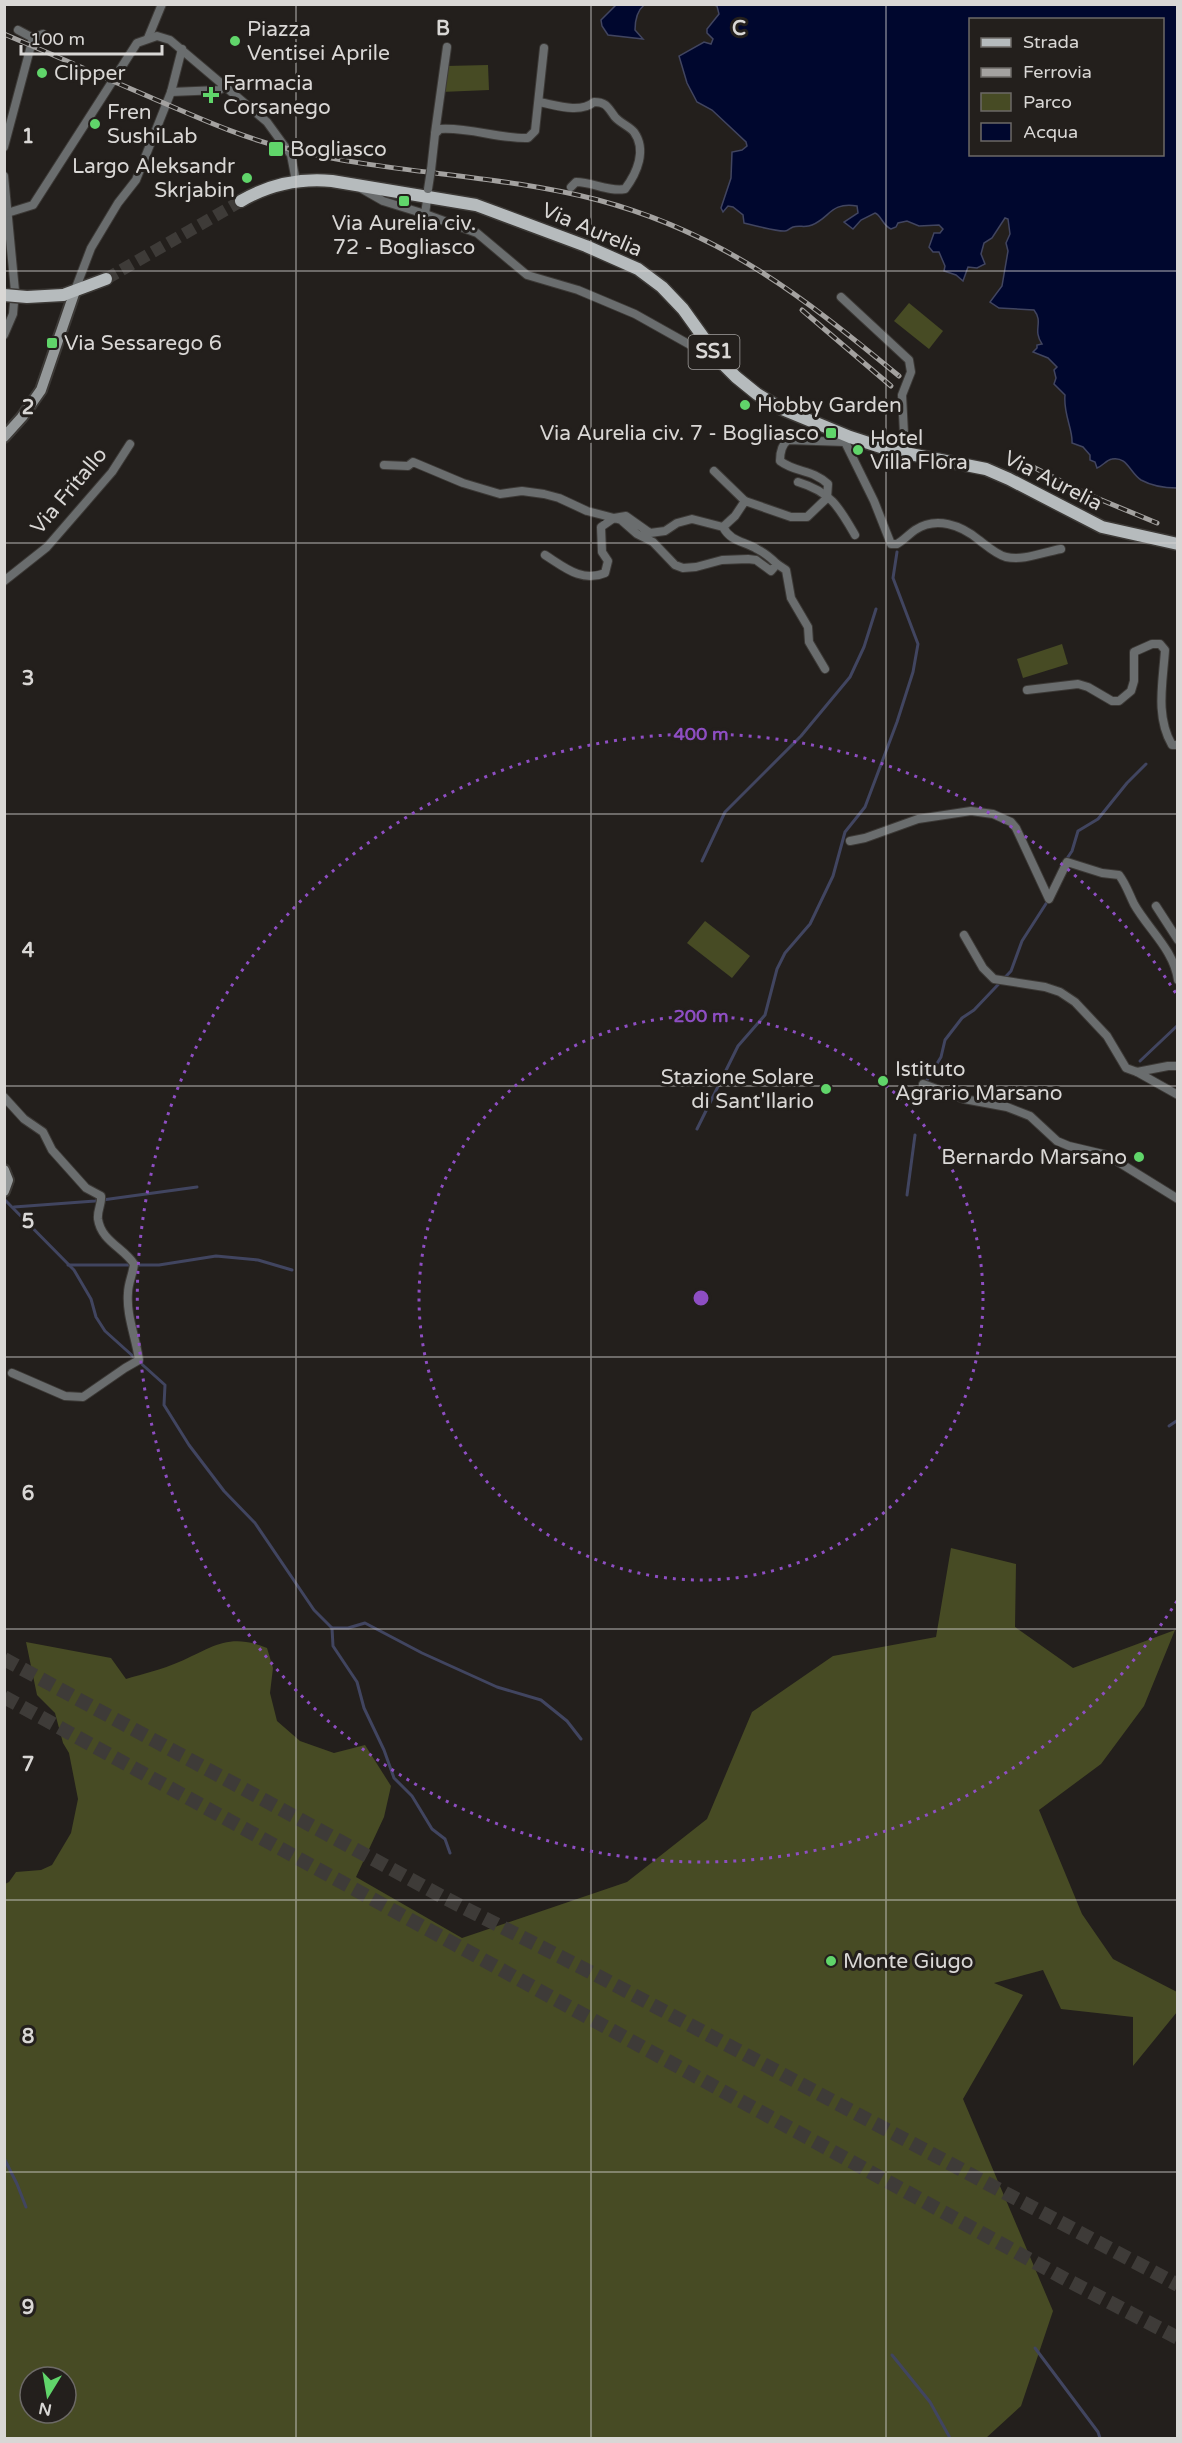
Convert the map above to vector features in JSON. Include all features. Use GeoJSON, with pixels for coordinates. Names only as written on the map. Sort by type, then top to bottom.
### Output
{"type":"FeatureCollection","features":[{"type":"Feature","properties":{"kind":"main road","name":"Via Aurelia"},"geometry":{"type":"LineString","coordinates":[[241,201],[279,184],[313,179],[428,192],[476,205],[578,242],[638,269],[662,287],[683,309],[721,363],[757,394],[782,409],[847,439],[986,469],[1083,519],[1123,533],[1178,544]]}},
{"type":"Feature","properties":{"kind":"main road"},"geometry":{"type":"LineString","coordinates":[[4,295],[27,297],[69,293],[106,279]]}},
{"type":"Feature","properties":{"kind":"street"},"geometry":{"type":"LineString","coordinates":[[148,38],[162,4]]}},
{"type":"Feature","properties":{"kind":"street"},"geometry":{"type":"LineString","coordinates":[[18,30],[33,38],[43,34]]}},
{"type":"Feature","properties":{"kind":"street"},"geometry":{"type":"LineString","coordinates":[[5,214],[33,205],[137,43],[157,36],[170,40],[267,122],[293,159],[296,181]]}},
{"type":"Feature","properties":{"kind":"street"},"geometry":{"type":"LineString","coordinates":[[4,147],[33,38]]}},
{"type":"Feature","properties":{"kind":"street"},"geometry":{"type":"LineString","coordinates":[[425,214],[447,47]]}},
{"type":"Feature","properties":{"kind":"street"},"geometry":{"type":"LineString","coordinates":[[435,134],[440,129],[452,128],[528,138],[535,131],[544,48]]}},
{"type":"Feature","properties":{"kind":"street"},"geometry":{"type":"LineString","coordinates":[[4,437],[22,417],[40,390],[69,293],[91,248],[118,203],[136,180],[171,92],[182,50]]}},
{"type":"Feature","properties":{"kind":"street"},"geometry":{"type":"LineString","coordinates":[[171,92],[219,90],[225,87]]}},
{"type":"Feature","properties":{"kind":"street"},"geometry":{"type":"LineString","coordinates":[[539,102],[578,108],[601,102],[610,107],[615,117],[633,131],[638,140],[641,156],[625,189],[616,190],[584,182],[576,182],[571,187]]}},
{"type":"Feature","properties":{"kind":"street"},"geometry":{"type":"LineString","coordinates":[[4,176],[5,214],[15,291],[13,314],[4,335]]}},
{"type":"Feature","properties":{"kind":"street"},"geometry":{"type":"LineString","coordinates":[[353,184],[383,201],[477,233],[527,275],[578,290],[635,314],[721,363]]}},
{"type":"Feature","properties":{"kind":"street"},"geometry":{"type":"LineString","coordinates":[[841,297],[909,360],[911,372],[902,395],[904,453]]}},
{"type":"Feature","properties":{"kind":"street"},"geometry":{"type":"LineString","coordinates":[[714,471],[745,501],[791,517],[807,517],[827,498],[828,484],[818,474],[786,465],[780,461],[780,452],[784,443],[847,439],[891,544],[897,544],[914,530],[927,524],[940,523],[951,524],[969,532],[1004,557],[1022,558],[1061,549]]}},
{"type":"Feature","properties":{"kind":"street","name":"Via Fritallo"},"geometry":{"type":"LineString","coordinates":[[4,581],[47,547],[112,472],[130,444]]}},
{"type":"Feature","properties":{"kind":"street"},"geometry":{"type":"LineString","coordinates":[[384,465],[408,466],[413,462],[463,483],[500,494],[522,491],[544,494],[587,511],[621,520],[637,534],[652,542],[675,565],[683,568],[722,560],[756,560],[771,571],[776,569],[777,564]]}},
{"type":"Feature","properties":{"kind":"street"},"geometry":{"type":"LineString","coordinates":[[798,483],[814,487],[838,504],[855,535]]}},
{"type":"Feature","properties":{"kind":"street"},"geometry":{"type":"LineString","coordinates":[[723,527],[735,516],[745,501]]}},
{"type":"Feature","properties":{"kind":"street"},"geometry":{"type":"LineString","coordinates":[[544,555],[571,573],[596,577],[605,573],[608,561],[602,552],[601,527],[614,518],[626,516],[644,530],[656,533],[665,531],[684,520],[692,519],[723,527],[728,536],[746,546],[756,548],[786,570],[791,598],[808,627],[809,642],[825,669]]}},
{"type":"Feature","properties":{"kind":"street"},"geometry":{"type":"LineString","coordinates":[[1027,690],[1078,684],[1119,701],[1131,691],[1134,681],[1134,652],[1152,644],[1160,644],[1165,650],[1161,714],[1164,732],[1172,745],[1178,745]]}},
{"type":"Feature","properties":{"kind":"street"},"geometry":{"type":"LineString","coordinates":[[850,841],[918,819],[971,811],[1004,818],[1016,828],[1049,899],[1067,862],[1102,873],[1119,875],[1134,904],[1173,962],[1178,980]]}},
{"type":"Feature","properties":{"kind":"street"},"geometry":{"type":"LineString","coordinates":[[1156,906],[1178,940]]}},
{"type":"Feature","properties":{"kind":"street"},"geometry":{"type":"LineString","coordinates":[[964,935],[983,968],[994,979],[1045,987],[1060,992],[1075,1002],[1107,1036],[1126,1068],[1178,1095]]}},
{"type":"Feature","properties":{"kind":"street"},"geometry":{"type":"LineString","coordinates":[[1137,1072],[1178,1066]]}},
{"type":"Feature","properties":{"kind":"street"},"geometry":{"type":"LineString","coordinates":[[923,1084],[963,1099],[1007,1107],[1030,1116],[1057,1141],[1107,1155],[1178,1199]]}},
{"type":"Feature","properties":{"kind":"street"},"geometry":{"type":"LineString","coordinates":[[4,1097],[24,1119],[43,1132],[52,1150],[86,1188],[101,1196],[102,1202],[98,1210],[99,1223],[114,1246],[134,1264],[128,1292],[129,1314],[140,1360],[83,1397],[65,1396],[12,1373]]}},
{"type":"Feature","properties":{"kind":"street"},"geometry":{"type":"LineString","coordinates":[[4,1170],[8,1180],[4,1191]]}},
{"type":"Feature","properties":{"kind":"green space"},"geometry":{"type":"Polygon","coordinates":[[[488,65],[489,90],[441,92],[446,66],[488,65]]]}},
{"type":"Feature","properties":{"kind":"green space"},"geometry":{"type":"Polygon","coordinates":[[[909,303],[943,331],[929,349],[894,321],[909,303]]]}},
{"type":"Feature","properties":{"kind":"green space"},"geometry":{"type":"Polygon","coordinates":[[[1062,644],[1068,664],[1023,678],[1017,659],[1062,644]]]}},
{"type":"Feature","properties":{"kind":"green space"},"geometry":{"type":"Polygon","coordinates":[[[705,921],[750,956],[732,978],[687,943],[705,921]]]}},
{"type":"Feature","properties":{"kind":"green space"},"geometry":{"type":"Polygon","coordinates":[[[951,1548],[1016,1564],[1015,1627],[1073,1668],[1175,1630],[1144,1706],[1101,1764],[1039,1810],[1082,1914],[1113,1959],[1177,1992],[1177,2012],[1133,2066],[1133,2017],[1061,2009],[1043,1970],[994,1983],[1023,1995],[963,2099],[1053,2311],[1021,2406],[986,2438],[5,2438],[5,1884],[16,1872],[41,1870],[52,1865],[71,1833],[78,1799],[69,1753],[63,1743],[55,1713],[37,1695],[26,1642],[111,1658],[126,1679],[173,1665],[231,1641],[254,1643],[267,1648],[273,1668],[270,1693],[277,1721],[300,1741],[334,1753],[365,1745],[391,1786],[384,1817],[356,1877],[462,1938],[627,1882],[707,1819],[752,1712],[833,1656],[936,1637],[951,1548]]]}},
{"type":"Feature","properties":{"kind":"water"},"geometry":{"type":"Polygon","coordinates":[[[616,5],[644,5],[638,13],[635,26],[635,30],[643,39],[608,35],[601,20],[616,5]]]}},
{"type":"Feature","properties":{"kind":"water"},"geometry":{"type":"Polygon","coordinates":[[[714,5],[1177,5],[1177,488],[1145,482],[1137,477],[1125,462],[1117,459],[1110,460],[1097,468],[1083,447],[1072,443],[1065,409],[1065,395],[1054,384],[1056,378],[1054,370],[1057,367],[1048,358],[1033,352],[1037,345],[1042,344],[1038,334],[1037,315],[1034,310],[999,308],[990,302],[1002,286],[1008,251],[1006,243],[1010,234],[1008,219],[1005,218],[992,238],[984,243],[981,254],[985,264],[977,268],[968,267],[963,281],[956,275],[944,271],[945,266],[939,252],[933,252],[929,247],[934,233],[940,233],[943,229],[939,225],[919,226],[907,221],[898,223],[891,229],[875,213],[861,220],[853,229],[844,222],[858,213],[857,206],[848,205],[836,208],[812,225],[795,226],[782,231],[744,223],[743,215],[733,207],[728,206],[723,212],[721,208],[731,178],[732,152],[742,150],[747,146],[746,142],[712,110],[697,102],[687,83],[679,56],[704,42],[711,44],[713,39],[707,33],[707,29],[719,14],[717,6],[714,5]]]}},
{"type":"Feature","properties":{"kind":"waterway"},"geometry":{"type":"LineString","coordinates":[[697,1129],[738,1046],[765,1015],[777,969],[785,953],[810,924],[833,876],[845,832],[865,807],[897,722],[913,672],[918,644],[893,578],[897,552]]}},
{"type":"Feature","properties":{"kind":"waterway"},"geometry":{"type":"LineString","coordinates":[[702,861],[725,812],[801,736],[850,677],[864,647],[876,609]]}},
{"type":"Feature","properties":{"kind":"waterway"},"geometry":{"type":"LineString","coordinates":[[1066,860],[1072,851],[1078,831],[1098,819],[1127,783],[1146,764]]}},
{"type":"Feature","properties":{"kind":"waterway"},"geometry":{"type":"LineString","coordinates":[[927,1080],[941,1057],[945,1040],[962,1018],[974,1010],[1011,971],[1022,941],[1049,899]]}},
{"type":"Feature","properties":{"kind":"waterway"},"geometry":{"type":"LineString","coordinates":[[1140,1061],[1178,1025]]}},
{"type":"Feature","properties":{"kind":"waterway"},"geometry":{"type":"LineString","coordinates":[[907,1195],[915,1135]]}},
{"type":"Feature","properties":{"kind":"waterway"},"geometry":{"type":"LineString","coordinates":[[14,1207],[95,1201],[197,1187]]}},
{"type":"Feature","properties":{"kind":"waterway"},"geometry":{"type":"LineString","coordinates":[[4,1199],[74,1270],[91,1299],[96,1317],[105,1331],[165,1385],[164,1405],[189,1445],[224,1491],[255,1523],[314,1610],[332,1628],[333,1646],[357,1682],[364,1708],[384,1750],[394,1778],[412,1796],[432,1829],[445,1839],[450,1853]]}},
{"type":"Feature","properties":{"kind":"waterway"},"geometry":{"type":"LineString","coordinates":[[68,1265],[159,1265],[216,1256],[258,1260],[292,1270]]}},
{"type":"Feature","properties":{"kind":"waterway"},"geometry":{"type":"LineString","coordinates":[[1169,1426],[1178,1420]]}},
{"type":"Feature","properties":{"kind":"waterway"},"geometry":{"type":"LineString","coordinates":[[332,1628],[348,1628],[365,1623],[422,1653],[497,1687],[541,1700],[567,1721],[581,1739]]}},
{"type":"Feature","properties":{"kind":"waterway"},"geometry":{"type":"LineString","coordinates":[[4,2158],[26,2207]]}},
{"type":"Feature","properties":{"kind":"waterway"},"geometry":{"type":"LineString","coordinates":[[1035,2348],[1098,2432],[1100,2438]]}},
{"type":"Feature","properties":{"kind":"waterway"},"geometry":{"type":"LineString","coordinates":[[892,2355],[930,2402],[950,2438]]}},
{"type":"Feature","properties":{"kind":"tunnel"},"geometry":{"type":"LineString","coordinates":[[106,279],[241,201]]}},
{"type":"Feature","properties":{"kind":"tunnel"},"geometry":{"type":"LineString","coordinates":[[4,1659],[443,1897],[600,1977],[1178,2285]]}},
{"type":"Feature","properties":{"kind":"tunnel"},"geometry":{"type":"LineString","coordinates":[[4,1697],[1069,2281],[1178,2338]]}},
{"type":"Feature","properties":{"kind":"railway"},"geometry":{"type":"LineString","coordinates":[[4,34],[203,120],[271,144],[366,164],[560,191],[643,214],[684,230],[759,270],[828,319],[899,376]]}},
{"type":"Feature","properties":{"kind":"railway"},"geometry":{"type":"LineString","coordinates":[[802,310],[891,386]]}},
{"type":"Feature","properties":{"kind":"railway"},"geometry":{"type":"LineString","coordinates":[[1021,461],[1087,494],[1157,523]]}},
{"type":"Feature","properties":{"kind":"place","name":"Piazza Ventisei Aprile"},"geometry":{"type":"Point","coordinates":[235,41]}},
{"type":"Feature","properties":{"kind":"place","name":"Clipper"},"geometry":{"type":"Point","coordinates":[42,73]}},
{"type":"Feature","properties":{"kind":"place","name":"Farmacia Corsanego"},"geometry":{"type":"Point","coordinates":[211,95]}},
{"type":"Feature","properties":{"kind":"place","name":"Fren SushiLab"},"geometry":{"type":"Point","coordinates":[95,124]}},
{"type":"Feature","properties":{"kind":"place","name":"Bogliasco"},"geometry":{"type":"Point","coordinates":[276,149]}},
{"type":"Feature","properties":{"kind":"place","name":"Largo Aleksandr Skrjabin"},"geometry":{"type":"Point","coordinates":[247,178]}},
{"type":"Feature","properties":{"kind":"place","name":"Via Aurelia civ. 72 - Bogliasco"},"geometry":{"type":"Point","coordinates":[404,201]}},
{"type":"Feature","properties":{"kind":"place","name":"Via Sessarego 6"},"geometry":{"type":"Point","coordinates":[52,343]}},
{"type":"Feature","properties":{"kind":"place","name":"Hobby Garden"},"geometry":{"type":"Point","coordinates":[745,405]}},
{"type":"Feature","properties":{"kind":"place","name":"Via Aurelia civ. 7 - Bogliasco"},"geometry":{"type":"Point","coordinates":[831,433]}},
{"type":"Feature","properties":{"kind":"place","name":"Hotel Villa Flora"},"geometry":{"type":"Point","coordinates":[858,450]}},
{"type":"Feature","properties":{"kind":"place","name":"Istituto Agrario Marsano"},"geometry":{"type":"Point","coordinates":[883,1081]}},
{"type":"Feature","properties":{"kind":"place","name":"Stazione Solare di Sant'Ilario"},"geometry":{"type":"Point","coordinates":[826,1089]}},
{"type":"Feature","properties":{"kind":"place","name":"Bernardo Marsano"},"geometry":{"type":"Point","coordinates":[1139,1157]}},
{"type":"Feature","properties":{"kind":"place","name":"Monte Giugo"},"geometry":{"type":"Point","coordinates":[831,1961]}}]}
